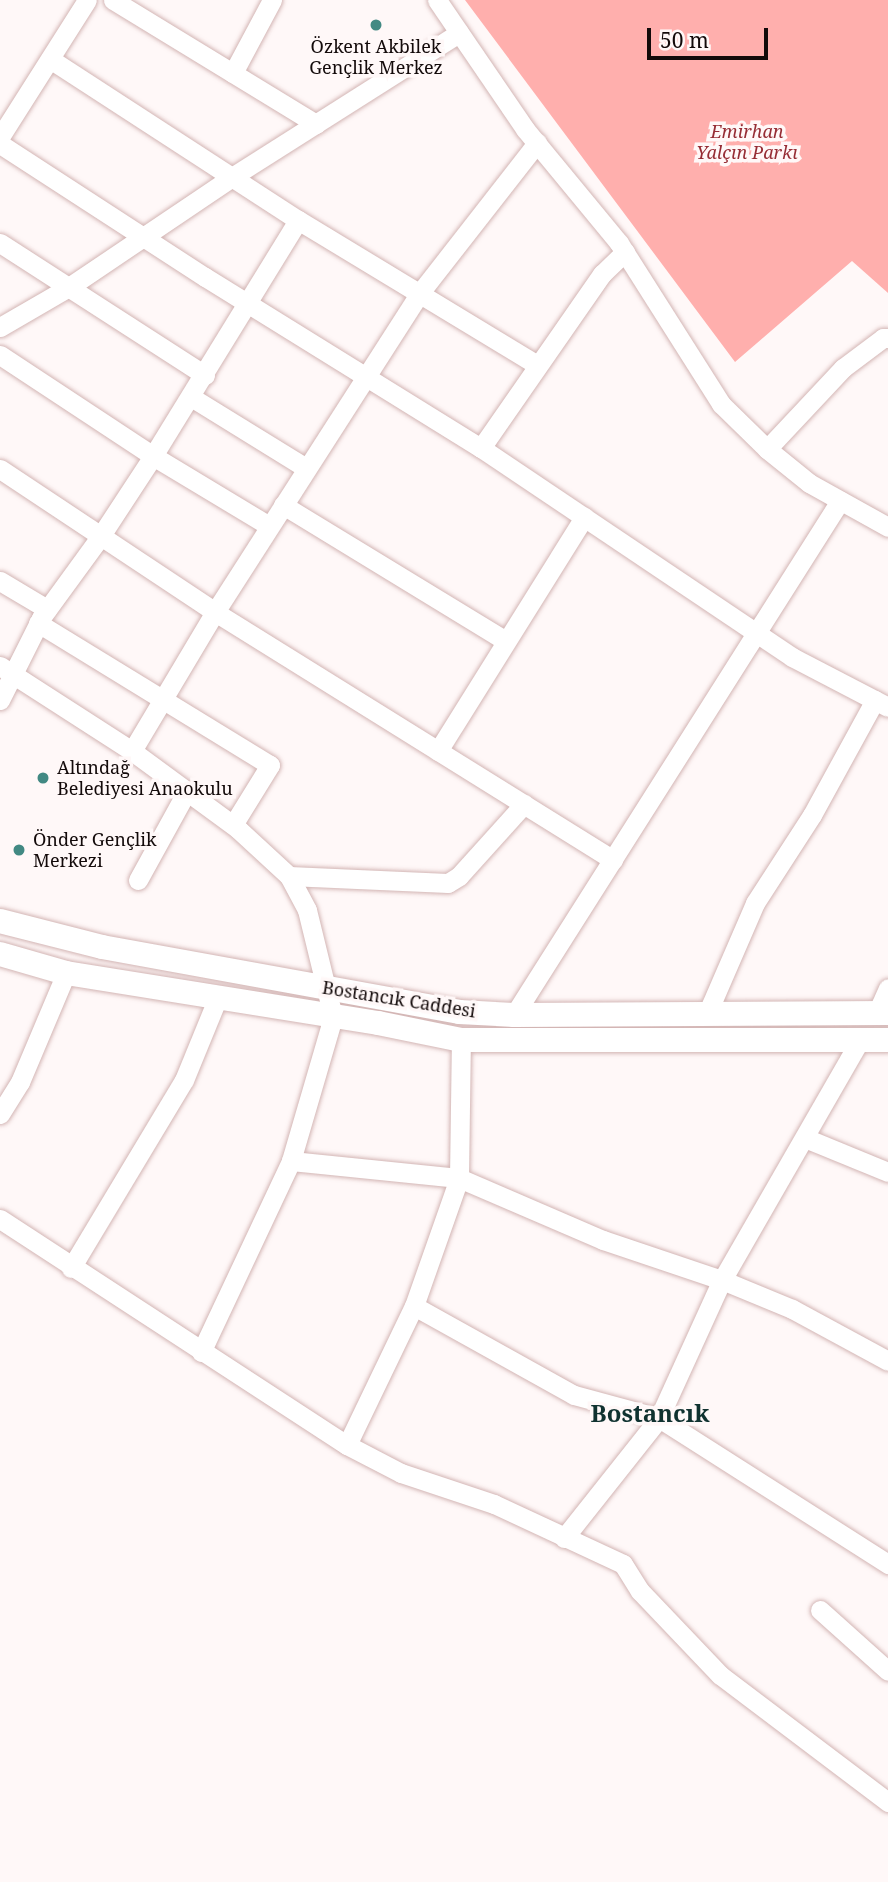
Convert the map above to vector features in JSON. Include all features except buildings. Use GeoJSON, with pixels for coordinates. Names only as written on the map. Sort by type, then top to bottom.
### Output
{"type":"FeatureCollection","features":[{"type":"Feature","properties":{"kind":"main road","name":"Bostancık Caddesi"},"geometry":{"type":"LineString","coordinates":[[0,921],[102,947],[459,1012],[514,1015],[882,1013]]}},
{"type":"Feature","properties":{"kind":"main road","name":"Bostancık Caddesi"},"geometry":{"type":"LineString","coordinates":[[0,954],[66,973],[461,1040],[888,1040]]}},
{"type":"Feature","properties":{"kind":"street"},"geometry":{"type":"LineString","coordinates":[[0,137],[87,0]]}},
{"type":"Feature","properties":{"kind":"street"},"geometry":{"type":"LineString","coordinates":[[113,0],[316,124]]}},
{"type":"Feature","properties":{"kind":"street"},"geometry":{"type":"LineString","coordinates":[[233,73],[272,0]]}},
{"type":"Feature","properties":{"kind":"street"},"geometry":{"type":"LineString","coordinates":[[437,0],[537,144],[625,252],[721,404],[808,484],[888,527]]}},
{"type":"Feature","properties":{"kind":"street"},"geometry":{"type":"LineString","coordinates":[[0,327],[68,287],[232,177],[459,33]]}},
{"type":"Feature","properties":{"kind":"street"},"geometry":{"type":"LineString","coordinates":[[50,58],[298,220],[537,365]]}},
{"type":"Feature","properties":{"kind":"street"},"geometry":{"type":"LineString","coordinates":[[0,144],[248,304],[481,448],[792,657],[881,704],[755,903],[707,1014]]}},
{"type":"Feature","properties":{"kind":"street"},"geometry":{"type":"LineString","coordinates":[[132,751],[282,505],[419,294],[537,144]]}},
{"type":"Feature","properties":{"kind":"street"},"geometry":{"type":"LineString","coordinates":[[0,700],[6,670],[100,537],[153,456],[298,220]]}},
{"type":"Feature","properties":{"kind":"street"},"geometry":{"type":"LineString","coordinates":[[0,243],[205,375]]}},
{"type":"Feature","properties":{"kind":"street"},"geometry":{"type":"LineString","coordinates":[[481,448],[602,274],[625,252]]}},
{"type":"Feature","properties":{"kind":"street"},"geometry":{"type":"LineString","coordinates":[[767,449],[843,368],[883,338],[888,338]]}},
{"type":"Feature","properties":{"kind":"street"},"geometry":{"type":"LineString","coordinates":[[0,355],[153,456],[269,526]]}},
{"type":"Feature","properties":{"kind":"street"},"geometry":{"type":"LineString","coordinates":[[191,397],[306,468]]}},
{"type":"Feature","properties":{"kind":"street"},"geometry":{"type":"LineString","coordinates":[[0,469],[215,612],[613,860]]}},
{"type":"Feature","properties":{"kind":"street"},"geometry":{"type":"LineString","coordinates":[[514,1015],[840,501]]}},
{"type":"Feature","properties":{"kind":"street"},"geometry":{"type":"LineString","coordinates":[[282,505],[506,641]]}},
{"type":"Feature","properties":{"kind":"street"},"geometry":{"type":"LineString","coordinates":[[438,751],[584,517]]}},
{"type":"Feature","properties":{"kind":"street"},"geometry":{"type":"LineString","coordinates":[[0,581],[43,616],[163,700],[270,765],[233,825]]}},
{"type":"Feature","properties":{"kind":"street"},"geometry":{"type":"LineString","coordinates":[[6,670],[132,751],[233,825],[289,876],[307,911],[332,1017],[291,1161],[201,1352]]}},
{"type":"Feature","properties":{"kind":"street"},"geometry":{"type":"LineString","coordinates":[[138,880],[187,791]]}},
{"type":"Feature","properties":{"kind":"street"},"geometry":{"type":"LineString","coordinates":[[289,876],[448,883],[459,876],[524,804]]}},
{"type":"Feature","properties":{"kind":"street"},"geometry":{"type":"LineString","coordinates":[[0,1114],[20,1082],[66,973]]}},
{"type":"Feature","properties":{"kind":"street"},"geometry":{"type":"LineString","coordinates":[[882,1013],[888,988]]}},
{"type":"Feature","properties":{"kind":"street"},"geometry":{"type":"LineString","coordinates":[[71,1268],[184,1080],[218,997]]}},
{"type":"Feature","properties":{"kind":"street"},"geometry":{"type":"LineString","coordinates":[[347,1445],[414,1306],[459,1178],[461,1040]]}},
{"type":"Feature","properties":{"kind":"street"},"geometry":{"type":"LineString","coordinates":[[564,1538],[659,1418],[722,1280],[859,1042]]}},
{"type":"Feature","properties":{"kind":"street"},"geometry":{"type":"LineString","coordinates":[[805,1138],[888,1172]]}},
{"type":"Feature","properties":{"kind":"street"},"geometry":{"type":"LineString","coordinates":[[291,1161],[459,1178],[603,1240],[722,1280],[792,1308],[888,1361]]}},
{"type":"Feature","properties":{"kind":"street"},"geometry":{"type":"LineString","coordinates":[[0,1219],[71,1268],[347,1445],[401,1473],[494,1504],[622,1564],[640,1591],[720,1675],[888,1802]]}},
{"type":"Feature","properties":{"kind":"street"},"geometry":{"type":"LineString","coordinates":[[414,1306],[574,1395],[659,1418],[888,1564]]}},
{"type":"Feature","properties":{"kind":"street"},"geometry":{"type":"LineString","coordinates":[[820,1609],[888,1671]]}},
{"type":"Feature","properties":{"kind":"green space","name":"Emirhan Yalçın Parkı"},"geometry":{"type":"Polygon","coordinates":[[[465,0],[888,0],[888,293],[852,261],[735,362],[465,0]]]}},
{"type":"Feature","properties":{"kind":"place","name":"Özkent Akbilek Gençlik Merkez"},"geometry":{"type":"Point","coordinates":[376,25]}},
{"type":"Feature","properties":{"kind":"place","name":"Altındağ Belediyesi Anaokulu"},"geometry":{"type":"Point","coordinates":[43,778]}},
{"type":"Feature","properties":{"kind":"place","name":"Önder Gençlik Merkezi"},"geometry":{"type":"Point","coordinates":[19,850]}},
{"type":"Feature","properties":{"kind":"district","name":"Bostancık"},"geometry":{"type":"Point","coordinates":[650,1413]}}]}
